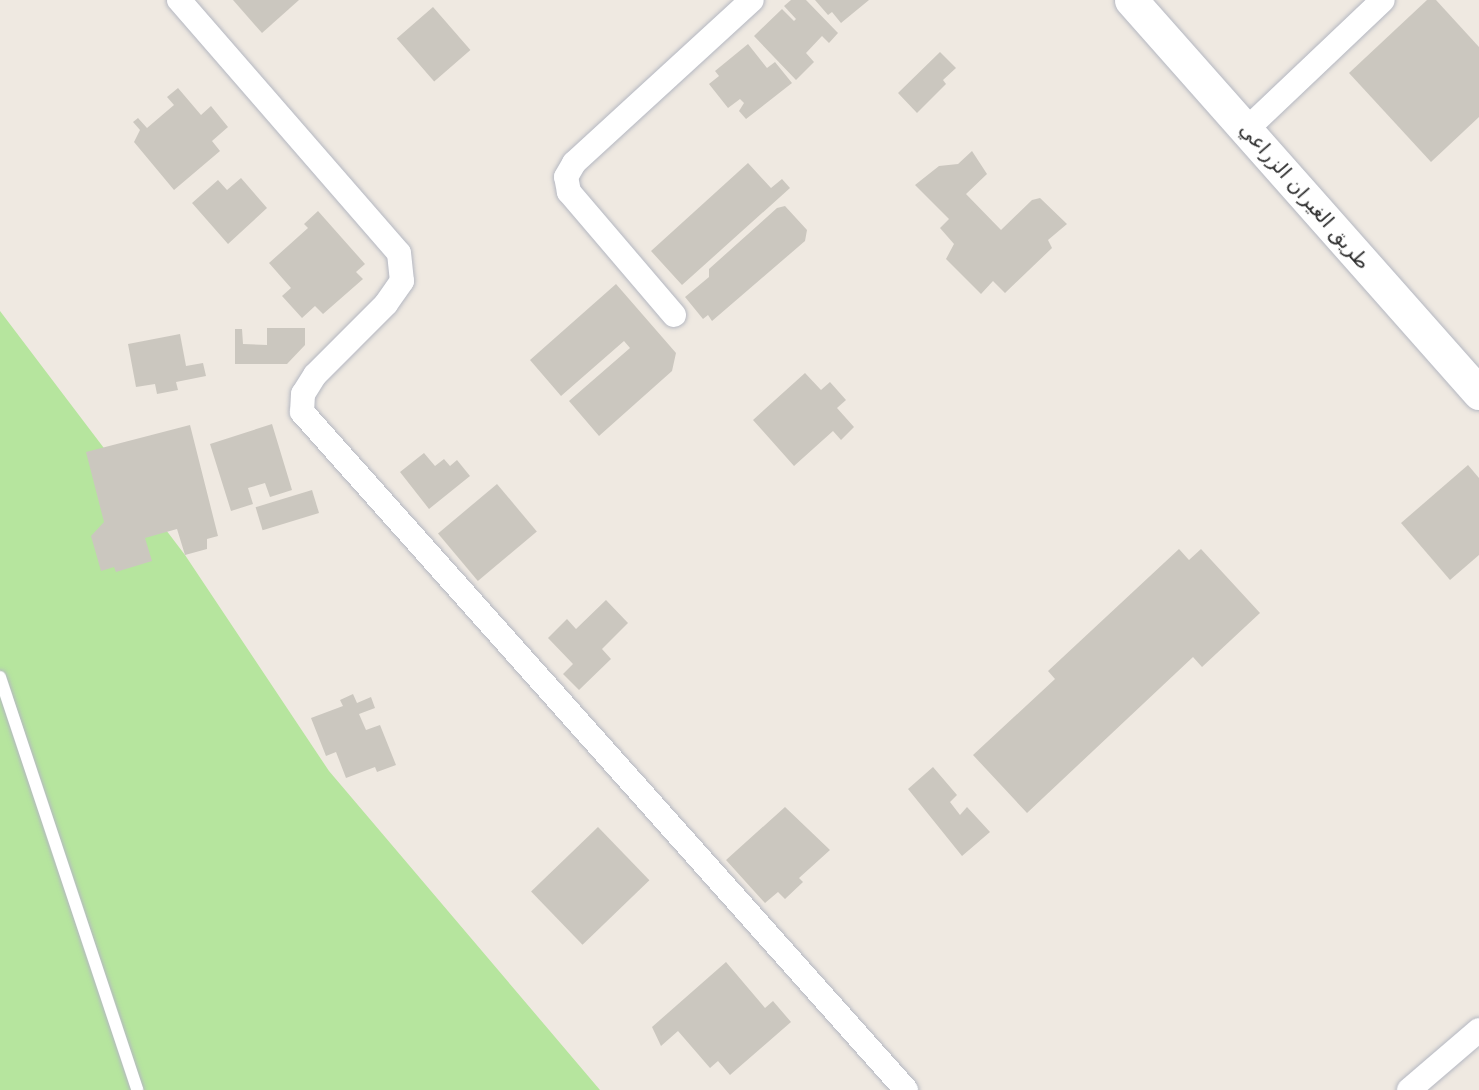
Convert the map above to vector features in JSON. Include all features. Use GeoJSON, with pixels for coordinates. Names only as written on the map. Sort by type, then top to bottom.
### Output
{"type":"FeatureCollection","features":[{"type":"Feature","properties":{"kind":"street"},"geometry":{"type":"LineString","coordinates":[[179,0],[399,253],[402,281],[386,304],[315,375],[303,394],[302,412],[906,1090]]}},
{"type":"Feature","properties":{"kind":"street"},"geometry":{"type":"LineString","coordinates":[[674,315],[569,192],[566,177],[574,163],[752,0]]}},
{"type":"Feature","properties":{"kind":"street","name":"طريق الغيران الزراعي"},"geometry":{"type":"LineString","coordinates":[[1131,0],[1479,393]]}},
{"type":"Feature","properties":{"kind":"street"},"geometry":{"type":"LineString","coordinates":[[1247,129],[1383,0]]}},
{"type":"Feature","properties":{"kind":"street"},"geometry":{"type":"LineString","coordinates":[[1409,1090],[1479,1030]]}},
{"type":"Feature","properties":{"kind":"lane"},"geometry":{"type":"LineString","coordinates":[[0,677],[137,1090]]}},
{"type":"Feature","properties":{"kind":"green space"},"geometry":{"type":"Polygon","coordinates":[[[0,311],[185,555],[329,771],[600,1090],[0,1090],[0,311]]]}},
{"type":"Feature","properties":{"kind":"building"},"geometry":{"type":"Polygon","coordinates":[[[233,0],[299,0],[262,33],[233,0]]]}},
{"type":"Feature","properties":{"kind":"building"},"geometry":{"type":"Polygon","coordinates":[[[791,0],[806,0],[838,33],[829,43],[822,36],[806,53],[814,62],[796,80],[754,36],[782,9],[794,21],[796,19],[784,6],[791,0]]]}},
{"type":"Feature","properties":{"kind":"building"},"geometry":{"type":"Polygon","coordinates":[[[815,0],[869,0],[841,23],[832,12],[828,15],[815,0]]]}},
{"type":"Feature","properties":{"kind":"building"},"geometry":{"type":"Polygon","coordinates":[[[1427,0],[1436,0],[1479,47],[1479,117],[1431,162],[1349,73],[1427,0]]]}},
{"type":"Feature","properties":{"kind":"building"},"geometry":{"type":"Polygon","coordinates":[[[433,7],[470,50],[434,82],[397,38],[433,7]]]}},
{"type":"Feature","properties":{"kind":"building"},"geometry":{"type":"Polygon","coordinates":[[[748,44],[767,68],[775,62],[792,83],[746,119],[739,111],[744,103],[740,99],[728,108],[709,84],[719,76],[715,71],[748,44]]]}},
{"type":"Feature","properties":{"kind":"building"},"geometry":{"type":"Polygon","coordinates":[[[940,52],[956,68],[943,80],[946,84],[917,113],[898,93],[940,52]]]}},
{"type":"Feature","properties":{"kind":"building"},"geometry":{"type":"Polygon","coordinates":[[[178,88],[201,115],[211,106],[228,127],[212,141],[220,151],[174,190],[134,142],[140,130],[133,122],[138,118],[147,128],[174,105],[167,97],[178,88]]]}},
{"type":"Feature","properties":{"kind":"building"},"geometry":{"type":"Polygon","coordinates":[[[972,151],[987,174],[966,194],[1001,230],[1032,200],[1040,198],[1067,224],[1048,240],[1052,248],[1005,293],[993,281],[981,294],[946,259],[954,244],[940,228],[949,219],[915,185],[939,166],[958,164],[972,151]]]}},
{"type":"Feature","properties":{"kind":"building"},"geometry":{"type":"Polygon","coordinates":[[[748,163],[771,188],[782,179],[790,188],[682,285],[651,251],[748,163]]]}},
{"type":"Feature","properties":{"kind":"building"},"geometry":{"type":"Polygon","coordinates":[[[241,178],[267,208],[228,244],[192,203],[218,180],[227,190],[241,178]]]}},
{"type":"Feature","properties":{"kind":"building"},"geometry":{"type":"Polygon","coordinates":[[[785,206],[807,230],[805,241],[712,321],[708,315],[703,319],[685,297],[709,277],[709,269],[777,208],[785,206]]]}},
{"type":"Feature","properties":{"kind":"building"},"geometry":{"type":"Polygon","coordinates":[[[318,211],[365,264],[356,272],[363,279],[323,314],[315,306],[302,318],[282,296],[291,288],[269,263],[308,228],[304,224],[318,211]]]}},
{"type":"Feature","properties":{"kind":"building"},"geometry":{"type":"Polygon","coordinates":[[[616,284],[676,353],[672,371],[599,436],[569,401],[630,348],[624,341],[561,396],[530,360],[616,284]]]}},
{"type":"Feature","properties":{"kind":"building"},"geometry":{"type":"Polygon","coordinates":[[[267,328],[305,328],[305,345],[287,364],[235,364],[235,329],[242,329],[243,344],[267,345],[267,328]]]}},
{"type":"Feature","properties":{"kind":"building"},"geometry":{"type":"Polygon","coordinates":[[[180,334],[186,366],[203,363],[206,376],[176,382],[178,390],[157,394],[155,384],[136,387],[128,344],[180,334]]]}},
{"type":"Feature","properties":{"kind":"building"},"geometry":{"type":"Polygon","coordinates":[[[805,373],[821,390],[830,382],[846,400],[837,408],[854,427],[841,440],[833,431],[794,466],[753,420],[805,373]]]}},
{"type":"Feature","properties":{"kind":"building"},"geometry":{"type":"Polygon","coordinates":[[[272,424],[292,490],[270,497],[265,483],[248,488],[253,504],[231,511],[210,444],[272,424]]]}},
{"type":"Feature","properties":{"kind":"building"},"geometry":{"type":"Polygon","coordinates":[[[190,425],[218,536],[207,539],[207,549],[185,555],[177,529],[145,538],[152,561],[116,572],[114,567],[101,571],[91,536],[104,522],[86,452],[190,425]]]}},
{"type":"Feature","properties":{"kind":"building"},"geometry":{"type":"Polygon","coordinates":[[[424,453],[435,466],[444,459],[450,466],[457,460],[470,476],[429,509],[400,472],[424,453]]]}},
{"type":"Feature","properties":{"kind":"building"},"geometry":{"type":"Polygon","coordinates":[[[1468,465],[1479,478],[1479,555],[1450,580],[1401,523],[1468,465]]]}},
{"type":"Feature","properties":{"kind":"building"},"geometry":{"type":"Polygon","coordinates":[[[497,484],[537,531],[478,581],[438,533],[497,484]]]}},
{"type":"Feature","properties":{"kind":"building"},"geometry":{"type":"Polygon","coordinates":[[[312,490],[319,513],[263,530],[256,507],[312,490]]]}},
{"type":"Feature","properties":{"kind":"building"},"geometry":{"type":"Polygon","coordinates":[[[1179,549],[1189,560],[1201,549],[1260,613],[1202,667],[1193,657],[1027,813],[973,755],[1055,679],[1048,671],[1179,549]]]}},
{"type":"Feature","properties":{"kind":"building"},"geometry":{"type":"Polygon","coordinates":[[[606,600],[628,623],[602,649],[611,659],[579,690],[563,674],[573,664],[548,638],[567,619],[576,629],[606,600]]]}},
{"type":"Feature","properties":{"kind":"building"},"geometry":{"type":"Polygon","coordinates":[[[353,694],[357,703],[371,697],[375,708],[359,714],[366,730],[380,725],[396,765],[377,772],[375,767],[346,778],[336,752],[326,756],[311,718],[343,706],[340,700],[353,694]]]}},
{"type":"Feature","properties":{"kind":"building"},"geometry":{"type":"Polygon","coordinates":[[[933,767],[957,795],[950,802],[960,815],[967,807],[990,832],[962,856],[908,789],[933,767]]]}},
{"type":"Feature","properties":{"kind":"building"},"geometry":{"type":"Polygon","coordinates":[[[785,807],[830,850],[799,878],[803,882],[785,899],[778,892],[765,903],[726,860],[785,807]]]}},
{"type":"Feature","properties":{"kind":"building"},"geometry":{"type":"Polygon","coordinates":[[[598,827],[649,880],[583,945],[531,892],[598,827]]]}},
{"type":"Feature","properties":{"kind":"building"},"geometry":{"type":"Polygon","coordinates":[[[726,962],[765,1008],[773,1001],[791,1022],[730,1075],[718,1061],[710,1068],[678,1031],[661,1046],[652,1027],[726,962]]]}}]}
